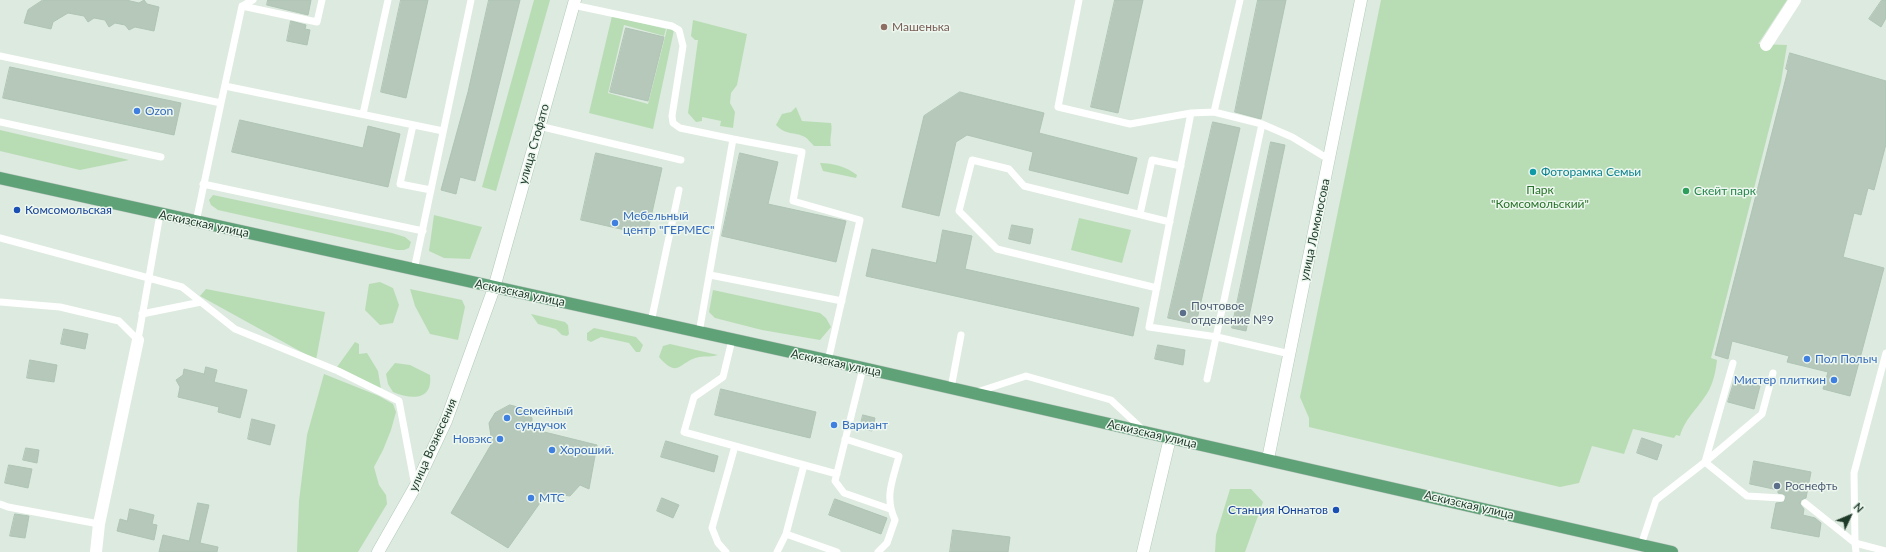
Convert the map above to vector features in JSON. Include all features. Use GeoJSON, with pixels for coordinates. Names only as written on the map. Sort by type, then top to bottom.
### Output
{"type":"FeatureCollection","features":[{"type":"Feature","properties":{"kind":"main road","name":"Аскизская улица"},"geometry":{"type":"LineString","coordinates":[[0,178],[494,288],[863,368],[1672,552]]}},
{"type":"Feature","properties":{"kind":"street","name":"улица Ломоносова"},"geometry":{"type":"LineString","coordinates":[[1268,460],[1330,160],[1361,0]]}},
{"type":"Feature","properties":{"kind":"street"},"geometry":{"type":"LineString","coordinates":[[1766,45],[1795,0]]}},
{"type":"Feature","properties":{"kind":"street","name":"улица Стофато"},"geometry":{"type":"LineString","coordinates":[[494,288],[574,3]]}},
{"type":"Feature","properties":{"kind":"street","name":"улица Вознесения"},"geometry":{"type":"LineString","coordinates":[[378,552],[415,487],[446,421],[494,288]]}},
{"type":"Feature","properties":{"kind":"street"},"geometry":{"type":"LineString","coordinates":[[96,552],[99,524],[138,340]]}},
{"type":"Feature","properties":{"kind":"street"},"geometry":{"type":"LineString","coordinates":[[1143,552],[1170,438]]}},
{"type":"Feature","properties":{"kind":"lane"},"geometry":{"type":"LineString","coordinates":[[196,222],[242,6],[253,0]]}},
{"type":"Feature","properties":{"kind":"lane"},"geometry":{"type":"LineString","coordinates":[[242,6],[317,22],[322,0]]}},
{"type":"Feature","properties":{"kind":"lane"},"geometry":{"type":"LineString","coordinates":[[362,114],[388,0]]}},
{"type":"Feature","properties":{"kind":"lane"},"geometry":{"type":"LineString","coordinates":[[414,270],[471,0]]}},
{"type":"Feature","properties":{"kind":"lane"},"geometry":{"type":"LineString","coordinates":[[1079,0],[1058,107],[1130,124],[1191,113],[1214,112],[1262,124],[1292,137],[1330,160]]}},
{"type":"Feature","properties":{"kind":"lane"},"geometry":{"type":"LineString","coordinates":[[1214,112],[1240,0]]}},
{"type":"Feature","properties":{"kind":"lane"},"geometry":{"type":"LineString","coordinates":[[574,3],[672,26],[679,30],[683,46],[672,116],[673,123],[680,128],[802,152],[793,201],[860,220],[828,361]]}},
{"type":"Feature","properties":{"kind":"lane"},"geometry":{"type":"LineString","coordinates":[[0,56],[221,103]]}},
{"type":"Feature","properties":{"kind":"lane"},"geometry":{"type":"LineString","coordinates":[[225,86],[443,131]]}},
{"type":"Feature","properties":{"kind":"lane"},"geometry":{"type":"LineString","coordinates":[[1191,113],[1149,327],[1216,337],[1290,354]]}},
{"type":"Feature","properties":{"kind":"lane"},"geometry":{"type":"LineString","coordinates":[[0,122],[161,157]]}},
{"type":"Feature","properties":{"kind":"lane"},"geometry":{"type":"LineString","coordinates":[[1207,379],[1262,124]]}},
{"type":"Feature","properties":{"kind":"lane"},"geometry":{"type":"LineString","coordinates":[[413,125],[400,184],[431,190]]}},
{"type":"Feature","properties":{"kind":"lane"},"geometry":{"type":"LineString","coordinates":[[539,126],[681,160]]}},
{"type":"Feature","properties":{"kind":"lane"},"geometry":{"type":"LineString","coordinates":[[699,333],[734,139]]}},
{"type":"Feature","properties":{"kind":"lane"},"geometry":{"type":"LineString","coordinates":[[1157,288],[997,248],[959,212],[972,160],[1009,169],[1024,186],[1170,222]]}},
{"type":"Feature","properties":{"kind":"lane"},"geometry":{"type":"LineString","coordinates":[[1140,214],[1152,160],[1181,166]]}},
{"type":"Feature","properties":{"kind":"lane"},"geometry":{"type":"LineString","coordinates":[[204,184],[422,231]]}},
{"type":"Feature","properties":{"kind":"lane"},"geometry":{"type":"LineString","coordinates":[[651,322],[679,190]]}},
{"type":"Feature","properties":{"kind":"lane"},"geometry":{"type":"LineString","coordinates":[[138,340],[160,214]]}},
{"type":"Feature","properties":{"kind":"lane"},"geometry":{"type":"LineString","coordinates":[[0,238],[150,277],[182,287],[235,329],[338,371],[399,401],[415,487]]}},
{"type":"Feature","properties":{"kind":"lane"},"geometry":{"type":"LineString","coordinates":[[710,275],[842,301]]}},
{"type":"Feature","properties":{"kind":"lane"},"geometry":{"type":"LineString","coordinates":[[0,302],[60,307],[119,321],[138,340]]}},
{"type":"Feature","properties":{"kind":"lane"},"geometry":{"type":"LineString","coordinates":[[142,314],[201,302]]}},
{"type":"Feature","properties":{"kind":"lane"},"geometry":{"type":"LineString","coordinates":[[951,388],[961,335]]}},
{"type":"Feature","properties":{"kind":"lane"},"geometry":{"type":"LineString","coordinates":[[732,340],[723,377],[694,396],[684,432],[837,474]]}},
{"type":"Feature","properties":{"kind":"lane"},"geometry":{"type":"LineString","coordinates":[[1856,552],[1854,473],[1886,353]]}},
{"type":"Feature","properties":{"kind":"lane"},"geometry":{"type":"LineString","coordinates":[[1705,462],[1733,363]]}},
{"type":"Feature","properties":{"kind":"lane"},"geometry":{"type":"LineString","coordinates":[[863,368],[835,481],[844,493],[890,509]]}},
{"type":"Feature","properties":{"kind":"lane"},"geometry":{"type":"LineString","coordinates":[[1640,545],[1656,500],[1705,462],[1762,414],[1773,373]]}},
{"type":"Feature","properties":{"kind":"lane"},"geometry":{"type":"LineString","coordinates":[[973,393],[1026,376],[1111,400],[1146,433]]}},
{"type":"Feature","properties":{"kind":"lane"},"geometry":{"type":"LineString","coordinates":[[845,439],[899,456],[888,499],[890,509],[895,520],[887,543],[878,552]]}},
{"type":"Feature","properties":{"kind":"lane"},"geometry":{"type":"LineString","coordinates":[[726,552],[718,543],[712,528],[735,446]]}},
{"type":"Feature","properties":{"kind":"lane"},"geometry":{"type":"LineString","coordinates":[[1705,462],[1747,496],[1781,498]]}},
{"type":"Feature","properties":{"kind":"lane"},"geometry":{"type":"LineString","coordinates":[[777,552],[786,534],[804,465]]}},
{"type":"Feature","properties":{"kind":"lane"},"geometry":{"type":"LineString","coordinates":[[1805,503],[1855,544],[1886,551]]}},
{"type":"Feature","properties":{"kind":"lane"},"geometry":{"type":"LineString","coordinates":[[0,504],[8,507],[99,524]]}},
{"type":"Feature","properties":{"kind":"lane"},"geometry":{"type":"LineString","coordinates":[[0,512],[8,507]]}},
{"type":"Feature","properties":{"kind":"lane"},"geometry":{"type":"LineString","coordinates":[[786,534],[837,552]]}},
{"type":"Feature","properties":{"kind":"green space"},"geometry":{"type":"Polygon","coordinates":[[[534,0],[550,0],[496,191],[482,187],[534,0]]]}},
{"type":"Feature","properties":{"kind":"green space","name":"Парк \"Комсомольский\""},"geometry":{"type":"Polygon","coordinates":[[[1381,0],[1787,0],[1758,44],[1787,45],[1781,82],[1711,358],[1717,360],[1715,374],[1707,394],[1682,429],[1680,436],[1676,435],[1674,438],[1633,429],[1624,454],[1592,446],[1579,483],[1560,487],[1309,427],[1309,418],[1300,397],[1381,0]]]}},
{"type":"Feature","properties":{"kind":"green space"},"geometry":{"type":"Polygon","coordinates":[[[612,16],[666,29],[664,36],[624,25],[608,93],[648,104],[667,29],[674,30],[653,129],[589,113],[612,16]]]}},
{"type":"Feature","properties":{"kind":"green space"},"geometry":{"type":"Polygon","coordinates":[[[693,20],[747,34],[737,85],[731,93],[730,103],[735,112],[733,128],[720,126],[721,121],[702,117],[702,121],[696,122],[688,113],[698,40],[695,40],[691,36],[693,20]]]}},
{"type":"Feature","properties":{"kind":"green space"},"geometry":{"type":"Polygon","coordinates":[[[796,107],[802,121],[831,123],[831,146],[814,146],[805,137],[783,131],[776,125],[782,114],[791,112],[796,107]]]}},
{"type":"Feature","properties":{"kind":"green space"},"geometry":{"type":"Polygon","coordinates":[[[0,130],[129,160],[80,170],[0,151],[0,130]]]}},
{"type":"Feature","properties":{"kind":"green space"},"geometry":{"type":"Polygon","coordinates":[[[820,163],[844,168],[857,175],[856,178],[823,171],[820,163]]]}},
{"type":"Feature","properties":{"kind":"green space"},"geometry":{"type":"Polygon","coordinates":[[[213,195],[392,233],[405,237],[411,242],[409,248],[397,250],[218,210],[211,205],[209,200],[213,195]]]}},
{"type":"Feature","properties":{"kind":"green space"},"geometry":{"type":"Polygon","coordinates":[[[434,215],[482,227],[470,259],[444,258],[429,251],[434,215]]]}},
{"type":"Feature","properties":{"kind":"green space"},"geometry":{"type":"Polygon","coordinates":[[[1079,218],[1131,230],[1122,263],[1071,250],[1079,218]]]}},
{"type":"Feature","properties":{"kind":"green space"},"geometry":{"type":"Polygon","coordinates":[[[380,282],[393,288],[399,305],[393,323],[380,325],[365,310],[369,284],[380,282]]]}},
{"type":"Feature","properties":{"kind":"green space"},"geometry":{"type":"Polygon","coordinates":[[[206,289],[325,312],[316,360],[200,296],[206,289]]]}},
{"type":"Feature","properties":{"kind":"green space"},"geometry":{"type":"Polygon","coordinates":[[[410,289],[462,300],[465,307],[458,340],[430,334],[415,306],[410,289]]]}},
{"type":"Feature","properties":{"kind":"green space"},"geometry":{"type":"Polygon","coordinates":[[[713,290],[820,313],[826,318],[831,327],[820,340],[762,330],[715,318],[709,312],[713,290]]]}},
{"type":"Feature","properties":{"kind":"green space"},"geometry":{"type":"Polygon","coordinates":[[[531,314],[565,322],[568,325],[569,334],[567,336],[562,335],[556,329],[538,324],[531,314]]]}},
{"type":"Feature","properties":{"kind":"green space"},"geometry":{"type":"Polygon","coordinates":[[[594,328],[636,337],[643,345],[640,352],[636,352],[629,343],[601,337],[591,342],[587,340],[587,333],[594,328]]]}},
{"type":"Feature","properties":{"kind":"green space"},"geometry":{"type":"Polygon","coordinates":[[[355,342],[359,344],[359,354],[367,353],[378,371],[381,389],[337,367],[355,342]]]}},
{"type":"Feature","properties":{"kind":"green space"},"geometry":{"type":"Polygon","coordinates":[[[670,344],[718,355],[692,359],[675,368],[666,364],[659,357],[663,346],[670,344]]]}},
{"type":"Feature","properties":{"kind":"green space"},"geometry":{"type":"Polygon","coordinates":[[[395,363],[410,365],[430,375],[428,390],[424,394],[413,397],[393,392],[388,384],[386,374],[395,363]]]}},
{"type":"Feature","properties":{"kind":"green space"},"geometry":{"type":"Polygon","coordinates":[[[324,374],[379,396],[393,404],[396,412],[383,450],[374,467],[379,485],[386,495],[387,504],[358,552],[297,552],[299,501],[307,435],[324,374]]]}},
{"type":"Feature","properties":{"kind":"green space"},"geometry":{"type":"Polygon","coordinates":[[[1230,489],[1251,489],[1263,502],[1245,552],[1215,552],[1216,535],[1230,489]]]}},
{"type":"Feature","properties":{"kind":"building"},"geometry":{"type":"Polygon","coordinates":[[[43,0],[126,0],[139,3],[144,0],[147,4],[159,7],[154,31],[135,27],[129,30],[125,25],[115,23],[109,27],[105,20],[94,18],[88,22],[84,16],[68,13],[53,22],[51,29],[24,23],[28,10],[43,0]]]}},
{"type":"Feature","properties":{"kind":"building"},"geometry":{"type":"Polygon","coordinates":[[[268,0],[311,0],[308,15],[267,5],[268,0]]]}},
{"type":"Feature","properties":{"kind":"building"},"geometry":{"type":"Polygon","coordinates":[[[401,0],[428,0],[406,98],[381,92],[401,0]]]}},
{"type":"Feature","properties":{"kind":"building"},"geometry":{"type":"Polygon","coordinates":[[[489,0],[520,0],[475,181],[460,177],[456,194],[441,190],[468,92],[489,0]]]}},
{"type":"Feature","properties":{"kind":"building"},"geometry":{"type":"Polygon","coordinates":[[[1115,0],[1143,0],[1118,113],[1091,107],[1115,0]]]}},
{"type":"Feature","properties":{"kind":"building"},"geometry":{"type":"Polygon","coordinates":[[[1258,0],[1286,0],[1261,119],[1235,112],[1258,0]]]}},
{"type":"Feature","properties":{"kind":"building"},"geometry":{"type":"Polygon","coordinates":[[[1882,0],[1886,0],[1886,18],[1881,27],[1869,19],[1882,0]]]}},
{"type":"Feature","properties":{"kind":"building"},"geometry":{"type":"Polygon","coordinates":[[[291,21],[306,25],[305,29],[310,30],[307,45],[287,41],[291,21]]]}},
{"type":"Feature","properties":{"kind":"building"},"geometry":{"type":"Polygon","coordinates":[[[626,28],[664,37],[648,101],[610,92],[626,28]]]}},
{"type":"Feature","properties":{"kind":"building"},"geometry":{"type":"Polygon","coordinates":[[[1790,53],[1886,81],[1886,144],[1874,190],[1868,188],[1861,215],[1854,213],[1843,257],[1884,268],[1850,396],[1823,389],[1828,372],[1787,362],[1789,356],[1732,341],[1728,359],[1715,355],[1788,70],[1786,69],[1790,53]]]}},
{"type":"Feature","properties":{"kind":"building"},"geometry":{"type":"Polygon","coordinates":[[[10,67],[181,103],[174,135],[3,98],[10,67]]]}},
{"type":"Feature","properties":{"kind":"building"},"geometry":{"type":"Polygon","coordinates":[[[960,92],[1044,113],[1039,133],[1137,158],[1128,194],[1029,170],[1033,152],[967,135],[956,142],[939,216],[902,207],[924,116],[960,92]]]}},
{"type":"Feature","properties":{"kind":"building"},"geometry":{"type":"Polygon","coordinates":[[[240,120],[363,148],[368,126],[400,134],[388,187],[232,152],[240,120]]]}},
{"type":"Feature","properties":{"kind":"building"},"geometry":{"type":"Polygon","coordinates":[[[1213,122],[1240,128],[1196,324],[1168,318],[1213,122]]]}},
{"type":"Feature","properties":{"kind":"building"},"geometry":{"type":"Polygon","coordinates":[[[1271,142],[1285,145],[1246,331],[1232,328],[1271,142]]]}},
{"type":"Feature","properties":{"kind":"building"},"geometry":{"type":"Polygon","coordinates":[[[596,153],[662,168],[647,235],[581,220],[596,153]]]}},
{"type":"Feature","properties":{"kind":"building"},"geometry":{"type":"Polygon","coordinates":[[[740,153],[778,162],[768,204],[846,221],[836,262],[722,236],[740,153]]]}},
{"type":"Feature","properties":{"kind":"building"},"geometry":{"type":"Polygon","coordinates":[[[1012,225],[1033,229],[1030,244],[1009,239],[1012,225]]]}},
{"type":"Feature","properties":{"kind":"building"},"geometry":{"type":"Polygon","coordinates":[[[943,230],[972,236],[965,269],[1139,308],[1133,336],[866,276],[872,249],[936,263],[943,230]]]}},
{"type":"Feature","properties":{"kind":"building"},"geometry":{"type":"Polygon","coordinates":[[[64,329],[88,334],[85,349],[61,344],[64,329]]]}},
{"type":"Feature","properties":{"kind":"building"},"geometry":{"type":"Polygon","coordinates":[[[1158,345],[1185,350],[1183,365],[1155,359],[1158,345]]]}},
{"type":"Feature","properties":{"kind":"building"},"geometry":{"type":"Polygon","coordinates":[[[30,360],[57,365],[54,382],[27,378],[30,360]]]}},
{"type":"Feature","properties":{"kind":"building"},"geometry":{"type":"Polygon","coordinates":[[[206,367],[217,370],[214,382],[247,390],[240,418],[218,412],[219,407],[178,397],[180,387],[176,380],[183,375],[184,369],[204,374],[206,367]]]}},
{"type":"Feature","properties":{"kind":"building"},"geometry":{"type":"Polygon","coordinates":[[[1735,379],[1760,386],[1754,409],[1728,402],[1735,379]]]}},
{"type":"Feature","properties":{"kind":"building"},"geometry":{"type":"Polygon","coordinates":[[[721,389],[816,412],[810,438],[715,415],[721,389]]]}},
{"type":"Feature","properties":{"kind":"building"},"geometry":{"type":"Polygon","coordinates":[[[510,405],[525,409],[532,418],[532,429],[597,445],[589,489],[580,485],[570,496],[547,493],[508,548],[451,513],[492,443],[489,423],[495,413],[510,405]]]}},
{"type":"Feature","properties":{"kind":"building"},"geometry":{"type":"Polygon","coordinates":[[[863,415],[875,418],[872,431],[860,428],[863,415]]]}},
{"type":"Feature","properties":{"kind":"building"},"geometry":{"type":"Polygon","coordinates":[[[252,419],[275,425],[270,445],[248,439],[252,419]]]}},
{"type":"Feature","properties":{"kind":"building"},"geometry":{"type":"Polygon","coordinates":[[[1642,438],[1662,445],[1657,460],[1637,453],[1642,438]]]}},
{"type":"Feature","properties":{"kind":"building"},"geometry":{"type":"Polygon","coordinates":[[[666,441],[718,456],[714,472],[661,457],[666,441]]]}},
{"type":"Feature","properties":{"kind":"building"},"geometry":{"type":"Polygon","coordinates":[[[26,448],[39,450],[37,463],[23,460],[26,448]]]}},
{"type":"Feature","properties":{"kind":"building"},"geometry":{"type":"Polygon","coordinates":[[[1754,461],[1811,472],[1806,498],[1801,500],[1800,504],[1804,509],[1803,515],[1815,518],[1821,523],[1819,537],[1771,528],[1776,503],[1784,502],[1786,496],[1778,493],[1778,490],[1750,484],[1754,461]]]}},
{"type":"Feature","properties":{"kind":"building"},"geometry":{"type":"Polygon","coordinates":[[[9,465],[32,469],[28,488],[5,483],[9,465]]]}},
{"type":"Feature","properties":{"kind":"building"},"geometry":{"type":"Polygon","coordinates":[[[662,498],[679,505],[673,518],[657,511],[662,498]]]}},
{"type":"Feature","properties":{"kind":"building"},"geometry":{"type":"Polygon","coordinates":[[[835,499],[887,518],[881,534],[829,515],[835,499]]]}},
{"type":"Feature","properties":{"kind":"building"},"geometry":{"type":"Polygon","coordinates":[[[198,503],[209,505],[200,543],[218,547],[217,552],[159,552],[163,535],[189,541],[198,503]]]}},
{"type":"Feature","properties":{"kind":"building"},"geometry":{"type":"Polygon","coordinates":[[[130,509],[154,515],[152,524],[157,525],[154,540],[117,531],[120,519],[127,521],[130,509]]]}},
{"type":"Feature","properties":{"kind":"building"},"geometry":{"type":"Polygon","coordinates":[[[15,514],[29,516],[25,538],[10,536],[15,514]]]}},
{"type":"Feature","properties":{"kind":"building"},"geometry":{"type":"Polygon","coordinates":[[[953,530],[1010,537],[1008,552],[950,552],[953,530]]]}},
{"type":"Feature","properties":{"kind":"place","name":"Машенька"},"geometry":{"type":"Point","coordinates":[884,27]}},
{"type":"Feature","properties":{"kind":"place","name":"Ozon"},"geometry":{"type":"Point","coordinates":[137,111]}},
{"type":"Feature","properties":{"kind":"place","name":"Фоторамка Семьи"},"geometry":{"type":"Point","coordinates":[1533,172]}},
{"type":"Feature","properties":{"kind":"place","name":"Скейт парк"},"geometry":{"type":"Point","coordinates":[1686,191]}},
{"type":"Feature","properties":{"kind":"place","name":"Комсомольская"},"geometry":{"type":"Point","coordinates":[17,210]}},
{"type":"Feature","properties":{"kind":"place","name":"Мебельный центр \"ГЕРМЕС\""},"geometry":{"type":"Point","coordinates":[615,223]}},
{"type":"Feature","properties":{"kind":"place","name":"Почтовое отделение №9"},"geometry":{"type":"Point","coordinates":[1183,313]}},
{"type":"Feature","properties":{"kind":"place","name":"Пол Полыч"},"geometry":{"type":"Point","coordinates":[1807,359]}},
{"type":"Feature","properties":{"kind":"place","name":"Мистер плиткин"},"geometry":{"type":"Point","coordinates":[1834,380]}},
{"type":"Feature","properties":{"kind":"place","name":"Семейный сундучок"},"geometry":{"type":"Point","coordinates":[507,418]}},
{"type":"Feature","properties":{"kind":"place","name":"Вариант"},"geometry":{"type":"Point","coordinates":[834,425]}},
{"type":"Feature","properties":{"kind":"place","name":"Новэкс"},"geometry":{"type":"Point","coordinates":[500,439]}},
{"type":"Feature","properties":{"kind":"place","name":"Хороший."},"geometry":{"type":"Point","coordinates":[552,450]}},
{"type":"Feature","properties":{"kind":"place","name":"Роснефть"},"geometry":{"type":"Point","coordinates":[1777,486]}},
{"type":"Feature","properties":{"kind":"place","name":"МТС"},"geometry":{"type":"Point","coordinates":[531,498]}},
{"type":"Feature","properties":{"kind":"place","name":"Станция Юннатов"},"geometry":{"type":"Point","coordinates":[1336,510]}}]}
